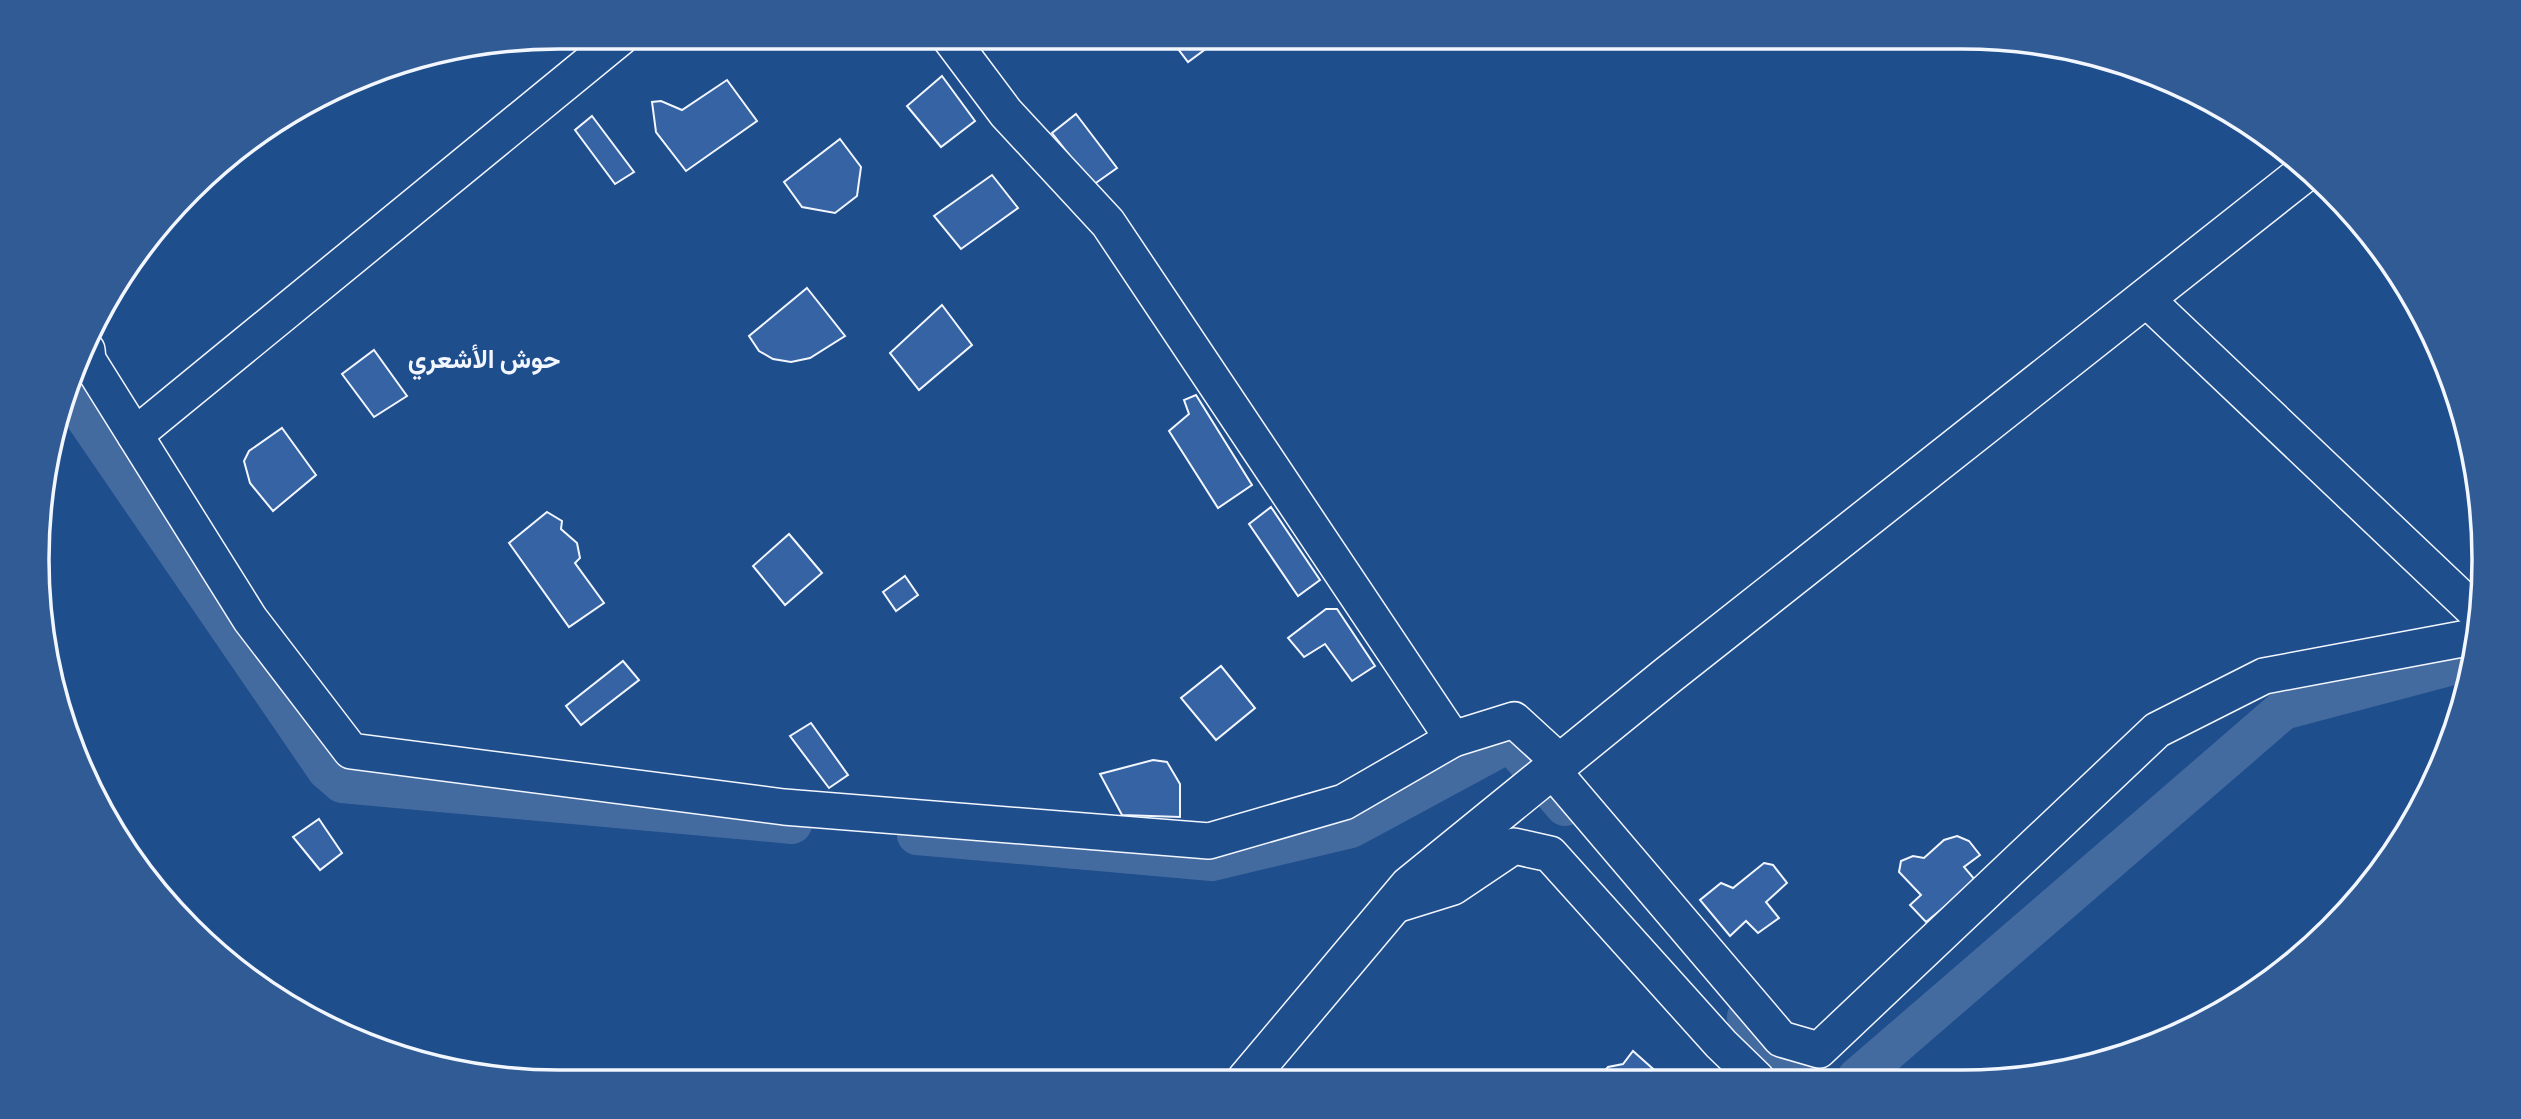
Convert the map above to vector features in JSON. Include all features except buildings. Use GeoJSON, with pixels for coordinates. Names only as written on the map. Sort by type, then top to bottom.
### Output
{"type":"FeatureCollection","features":[{"type":"Feature","properties":{"kind":"street"},"geometry":{"type":"LineString","coordinates":[[135,435],[606,49]]}},
{"type":"Feature","properties":{"kind":"street"},"geometry":{"type":"LineString","coordinates":[[958,49],[1006,113],[1108,223],[1453,739]]}},
{"type":"Feature","properties":{"kind":"street"},"geometry":{"type":"LineString","coordinates":[[1254,1070],[1409,886],[1667,676],[2299,177]]}},
{"type":"Feature","properties":{"kind":"street"},"geometry":{"type":"LineString","coordinates":[[2145,298],[2470,606]]}},
{"type":"Feature","properties":{"kind":"street"},"geometry":{"type":"LineString","coordinates":[[89,362],[250,619],[351,751],[784,807],[1209,841],[1344,803],[1453,739],[1514,720],[1556,766],[1781,1039],[1819,1049],[2157,730],[2264,676],[2466,638]]}},
{"type":"Feature","properties":{"kind":"street"},"geometry":{"type":"LineString","coordinates":[[1392,906],[1453,887],[1514,846],[1550,854],[1721,1044],[1748,1070]]}},
{"type":"Feature","properties":{"kind":"waterway"},"geometry":{"type":"LineString","coordinates":[[74,401],[327,770],[342,783],[792,824]]}},
{"type":"Feature","properties":{"kind":"waterway"},"geometry":{"type":"LineString","coordinates":[[1866,1070],[2283,710],[2461,663]]}},
{"type":"Feature","properties":{"kind":"waterway"},"geometry":{"type":"LineString","coordinates":[[917,835],[1212,861],[1351,828],[1510,742],[1565,806]]}},
{"type":"Feature","properties":{"kind":"waterway"},"geometry":{"type":"LineString","coordinates":[[1747,1017],[1793,1070]]}},
{"type":"Feature","properties":{"kind":"district","name":"حوش الأشعري"},"geometry":{"type":"Point","coordinates":[484,359]}}]}
